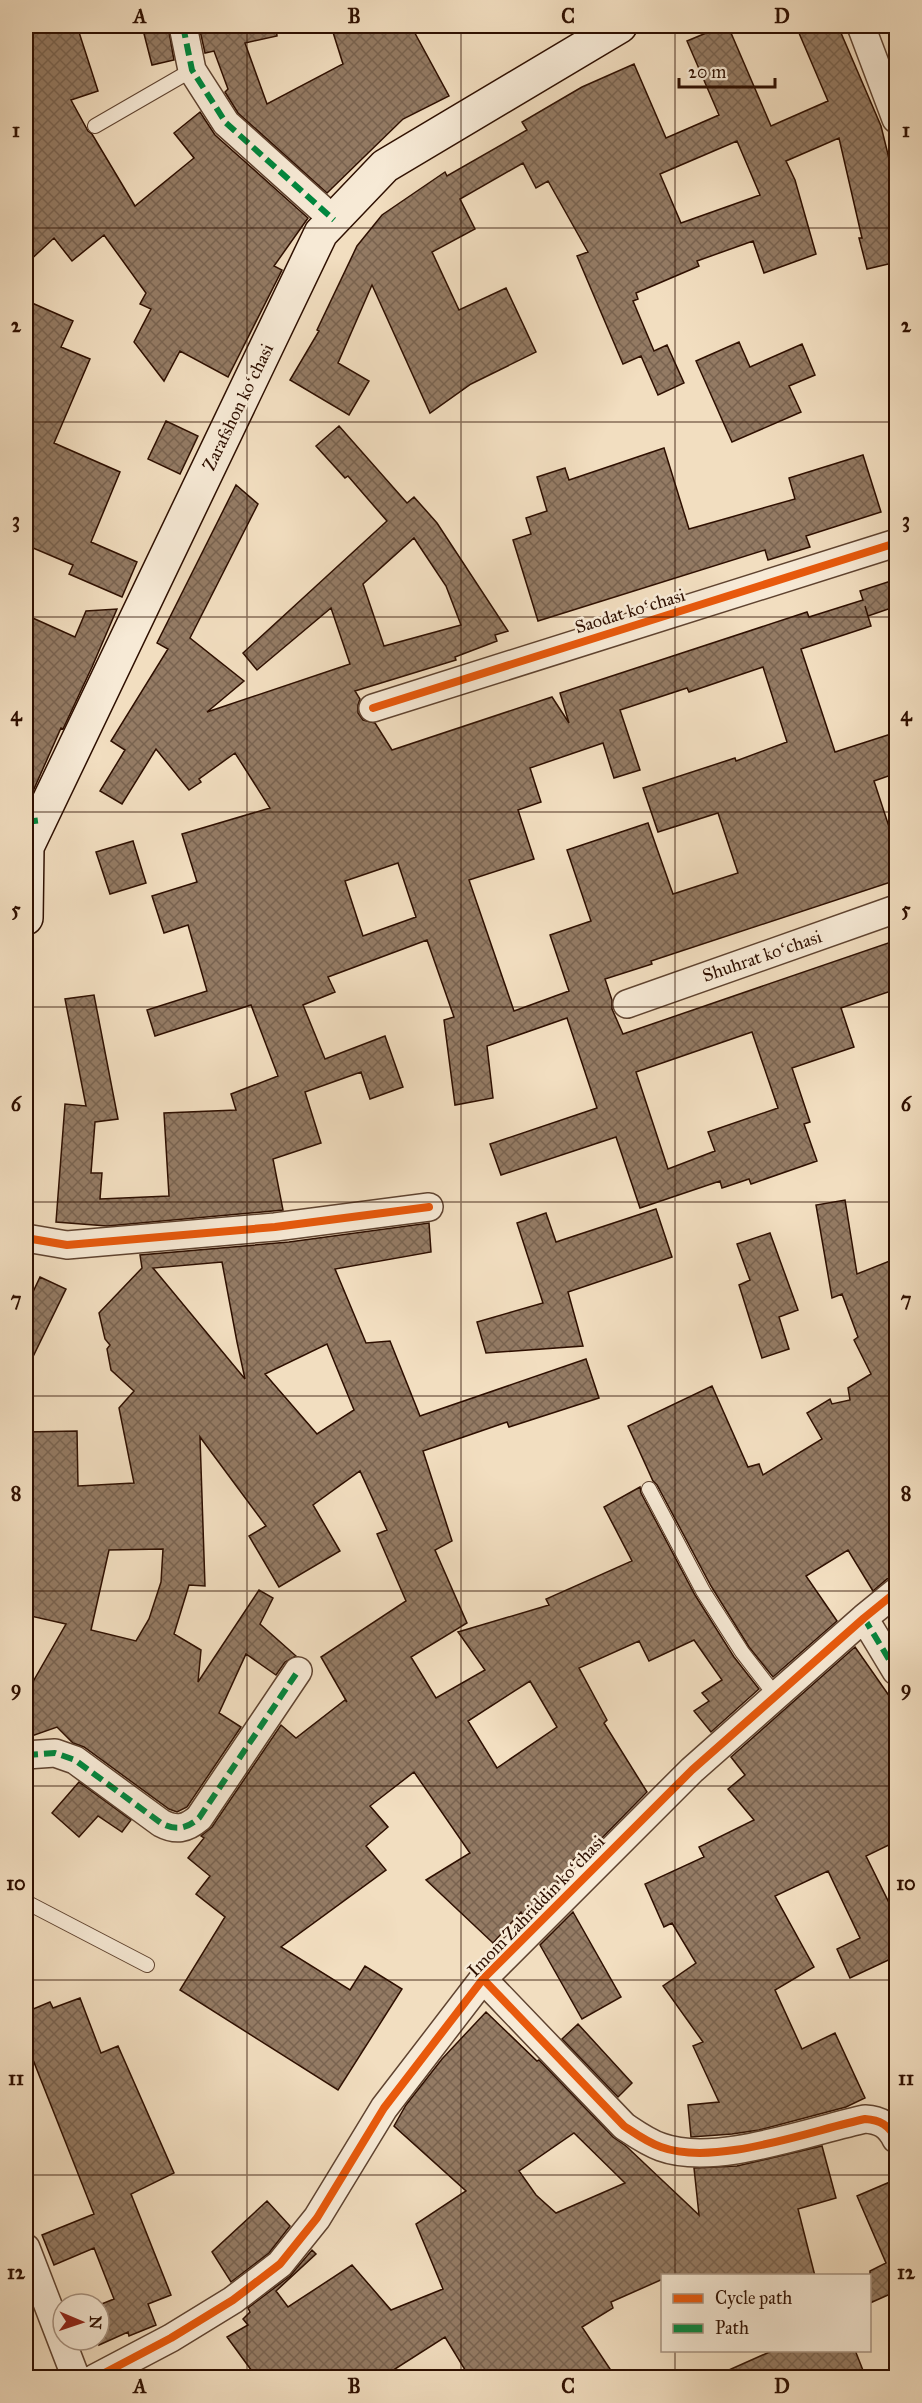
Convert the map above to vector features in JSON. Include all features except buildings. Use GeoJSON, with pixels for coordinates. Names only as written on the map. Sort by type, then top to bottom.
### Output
{"type":"FeatureCollection","features":[{"type":"Feature","properties":{"kind":"main road","name":"Zarafshon koʻchasi"},"geometry":{"type":"LineString","coordinates":[[26,918],[27,847],[33,821],[321,233],[385,166],[582,36],[620,26]]}},
{"type":"Feature","properties":{"kind":"street"},"geometry":{"type":"LineString","coordinates":[[183,26],[192,70],[225,123],[334,220]]}},
{"type":"Feature","properties":{"kind":"street"},"geometry":{"type":"LineString","coordinates":[[861,26],[897,119]]}},
{"type":"Feature","properties":{"kind":"street","name":"Saodat koʻchasi"},"geometry":{"type":"LineString","coordinates":[[373,708],[897,543]]}},
{"type":"Feature","properties":{"kind":"street","name":"Shuhrat koʻchasi"},"geometry":{"type":"LineString","coordinates":[[627,1004],[897,909]]}},
{"type":"Feature","properties":{"kind":"street"},"geometry":{"type":"LineString","coordinates":[[26,1238],[67,1245],[275,1227],[429,1207]]}},
{"type":"Feature","properties":{"kind":"street","name":"Imom Zahriddin koʻchasi"},"geometry":{"type":"LineString","coordinates":[[95,2378],[171,2338],[233,2300],[280,2264],[317,2218],[384,2108],[483,1979],[692,1770],[864,1618],[897,1592]]}},
{"type":"Feature","properties":{"kind":"street"},"geometry":{"type":"LineString","coordinates":[[864,1618],[897,1671]]}},
{"type":"Feature","properties":{"kind":"street"},"geometry":{"type":"LineString","coordinates":[[26,1755],[55,1753],[75,1760],[161,1823],[176,1829],[183,1828],[200,1818],[298,1671]]}},
{"type":"Feature","properties":{"kind":"street"},"geometry":{"type":"LineString","coordinates":[[483,1979],[624,2126],[642,2139],[663,2148],[708,2154],[733,2151],[865,2119],[877,2120],[886,2125],[897,2139]]}},
{"type":"Feature","properties":{"kind":"street"},"geometry":{"type":"LineString","coordinates":[[26,2248],[76,2378]]}},
{"type":"Feature","properties":{"kind":"lane"},"geometry":{"type":"LineString","coordinates":[[95,126],[192,70]]}},
{"type":"Feature","properties":{"kind":"lane"},"geometry":{"type":"LineString","coordinates":[[649,1489],[703,1591],[742,1652],[777,1696]]}},
{"type":"Feature","properties":{"kind":"lane"},"geometry":{"type":"LineString","coordinates":[[26,1902],[147,1965]]}},
{"type":"Feature","properties":{"kind":"marked path"},"geometry":{"type":"LineString","coordinates":[[183,26],[192,70],[226,123],[334,220]]}},
{"type":"Feature","properties":{"kind":"marked path"},"geometry":{"type":"LineString","coordinates":[[26,822],[41,820]]}},
{"type":"Feature","properties":{"kind":"marked path"},"geometry":{"type":"LineString","coordinates":[[864,1618],[896,1671]]}},
{"type":"Feature","properties":{"kind":"marked path"},"geometry":{"type":"LineString","coordinates":[[26,1755],[55,1753],[75,1760],[161,1823],[176,1828],[185,1827],[199,1818],[298,1671]]}},
{"type":"Feature","properties":{"kind":"cycle path"},"geometry":{"type":"LineString","coordinates":[[373,708],[896,543]]}},
{"type":"Feature","properties":{"kind":"cycle path"},"geometry":{"type":"LineString","coordinates":[[26,1238],[67,1245],[275,1227],[429,1207]]}},
{"type":"Feature","properties":{"kind":"cycle path"},"geometry":{"type":"LineString","coordinates":[[95,2378],[171,2338],[233,2300],[280,2264],[317,2218],[384,2108],[483,1979],[692,1770],[896,1592]]}},
{"type":"Feature","properties":{"kind":"cycle path"},"geometry":{"type":"LineString","coordinates":[[483,1979],[624,2126],[661,2147],[683,2152],[708,2153],[735,2150],[865,2119],[883,2124],[896,2139]]}}]}
